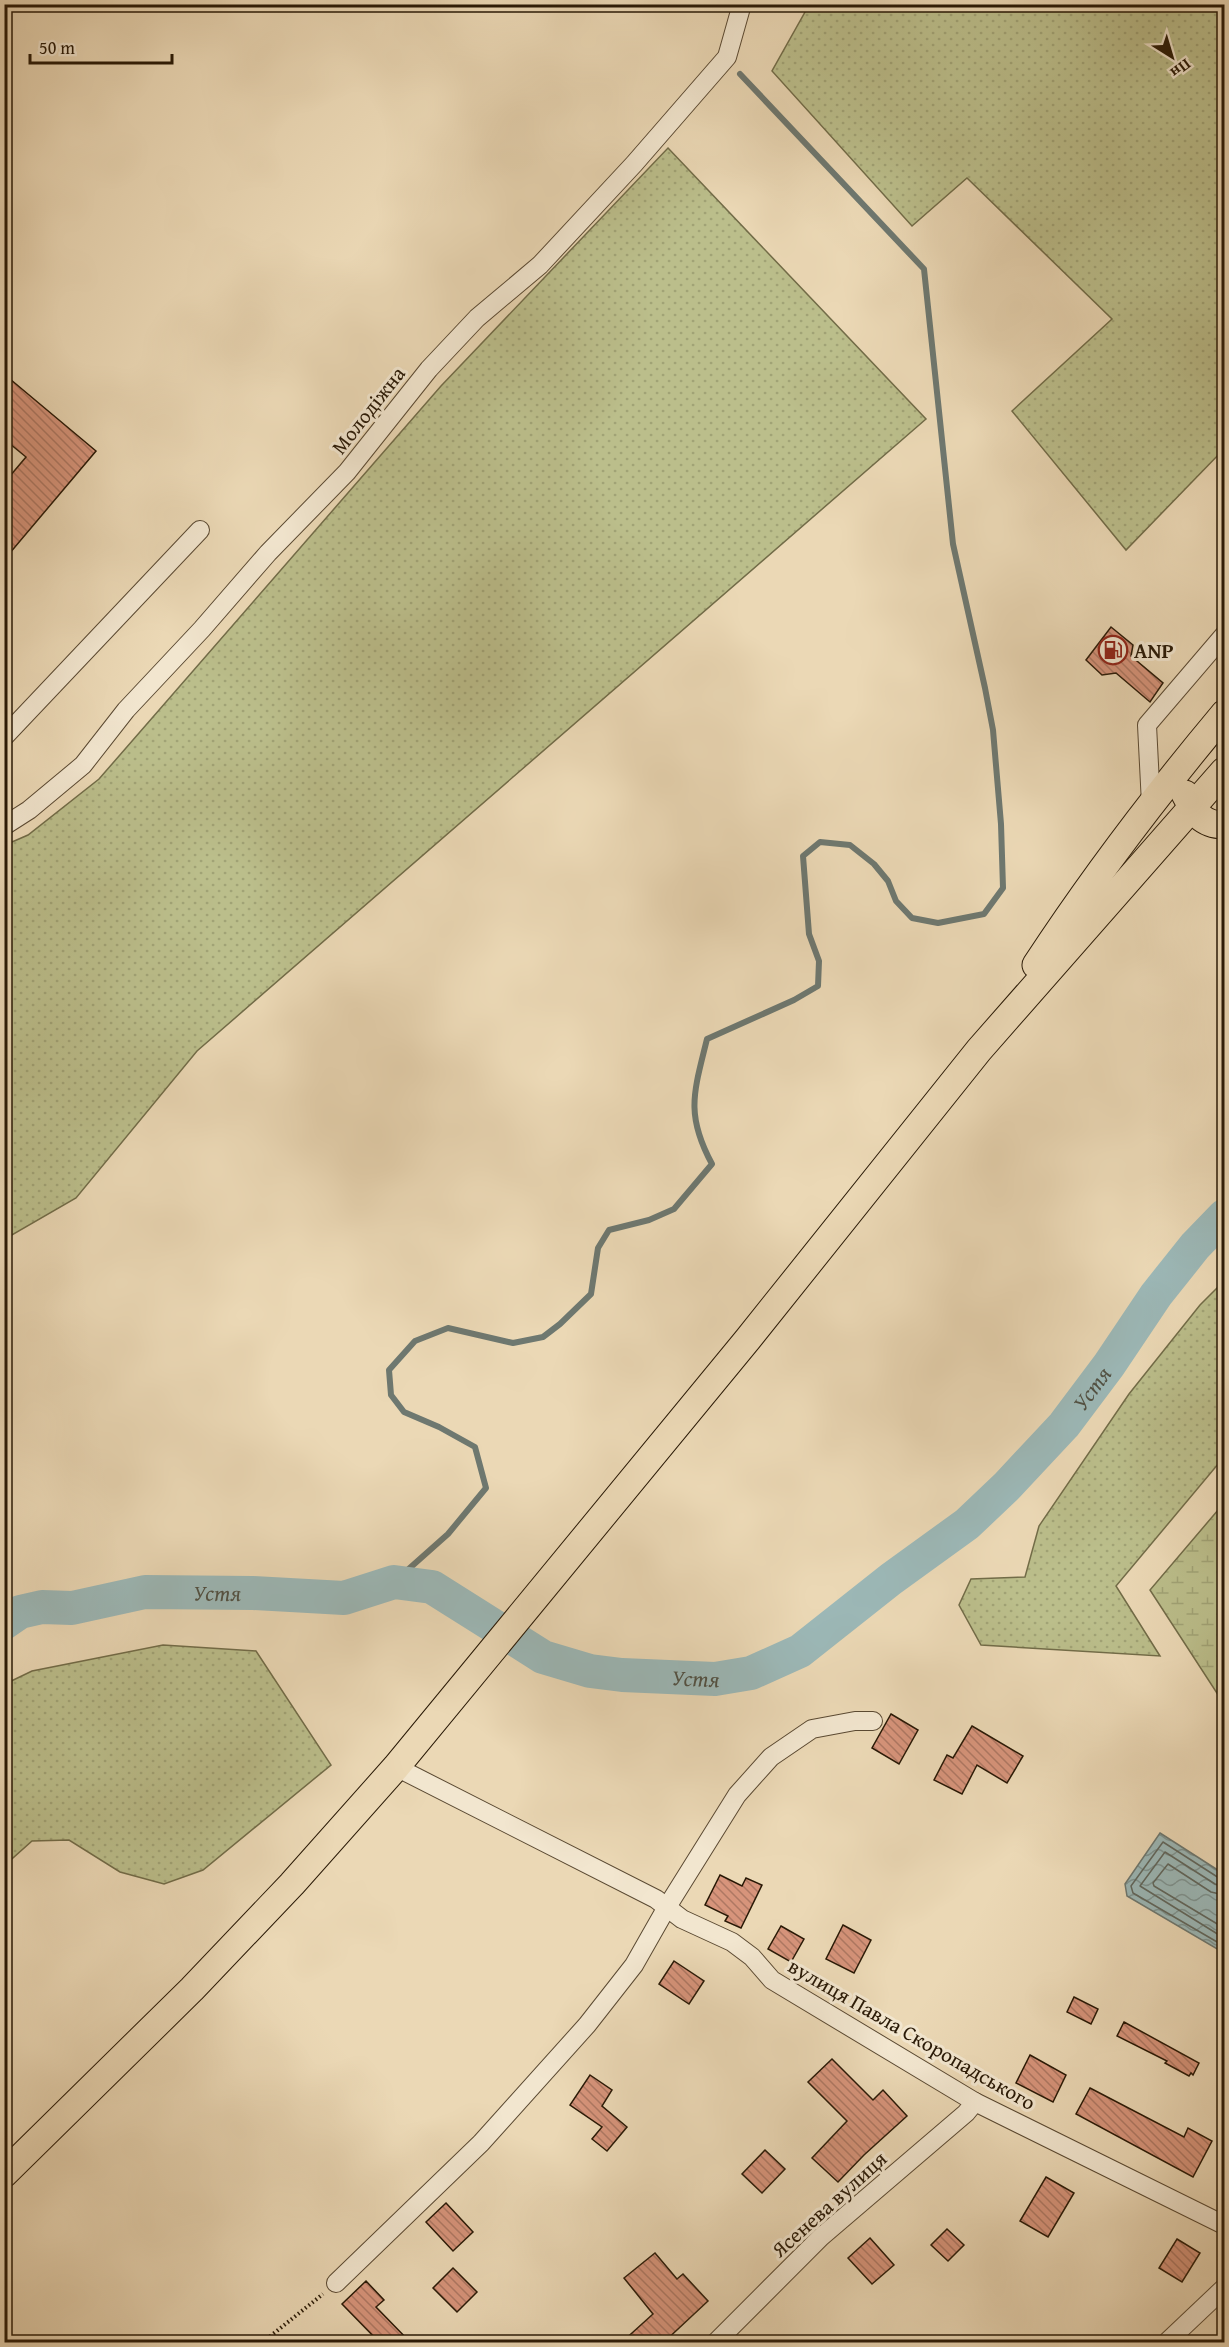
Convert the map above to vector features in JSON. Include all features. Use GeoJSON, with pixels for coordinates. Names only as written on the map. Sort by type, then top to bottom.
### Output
{"type":"FeatureCollection","features":[{"type":"Feature","properties":{"kind":"highway"},"geometry":{"type":"LineString","coordinates":[[980,1050],[1066,918],[1151,804],[1224,714]]}},
{"type":"Feature","properties":{"kind":"highway"},"geometry":{"type":"LineString","coordinates":[[4,2174],[192,1989],[292,1884],[396,1767],[741,1348],[980,1050],[1224,771]]}},
{"type":"Feature","properties":{"kind":"highway"},"geometry":{"type":"LineString","coordinates":[[1176,773],[1194,813],[1213,825],[1224,825]]}},
{"type":"Feature","properties":{"kind":"street","name":"Молодіжна"},"geometry":{"type":"LineString","coordinates":[[4,826],[28,810],[83,765],[126,710],[202,629],[267,553],[347,472],[429,369],[477,318],[540,265],[634,164],[727,57],[742,4]]}},
{"type":"Feature","properties":{"kind":"street"},"geometry":{"type":"LineString","coordinates":[[4,737],[200,530]]}},
{"type":"Feature","properties":{"kind":"street"},"geometry":{"type":"LineString","coordinates":[[1151,804],[1147,725],[1224,635]]}},
{"type":"Feature","properties":{"kind":"street"},"geometry":{"type":"LineString","coordinates":[[336,2283],[481,2143],[587,2025],[634,1965],[667,1907],[737,1795],[771,1757],[812,1730],[855,1721],[873,1721]]}},
{"type":"Feature","properties":{"kind":"street","name":"вулиця Павла Скоропадського"},"geometry":{"type":"LineString","coordinates":[[396,1767],[656,1899],[682,1919],[732,1942],[752,1957],[772,1980],[975,2102],[1224,2225]]}},
{"type":"Feature","properties":{"kind":"street","name":"Ясенева вулиця"},"geometry":{"type":"LineString","coordinates":[[716,2343],[821,2238],[966,2113],[975,2102]]}},
{"type":"Feature","properties":{"kind":"street"},"geometry":{"type":"LineString","coordinates":[[1167,2343],[1224,2288]]}},
{"type":"Feature","properties":{"kind":"path"},"geometry":{"type":"LineString","coordinates":[[263,2343],[336,2283]]}},
{"type":"Feature","properties":{"kind":"green space"},"geometry":{"type":"Polygon","coordinates":[[[809,5],[1224,5],[1224,449],[1126,550],[1012,411],[1112,319],[967,178],[912,226],[772,71],[809,5]]]}},
{"type":"Feature","properties":{"kind":"green space"},"geometry":{"type":"Polygon","coordinates":[[[668,148],[926,419],[197,1051],[76,1198],[5,1239],[5,845],[28,835],[99,779],[441,386],[668,148]]]}},
{"type":"Feature","properties":{"kind":"green space"},"geometry":{"type":"Polygon","coordinates":[[[1224,1281],[1224,1457],[1116,1586],[1160,1656],[981,1645],[959,1605],[971,1579],[1025,1577],[1039,1526],[1129,1394],[1200,1305],[1224,1281]]]}},
{"type":"Feature","properties":{"kind":"green space"},"geometry":{"type":"Polygon","coordinates":[[[1224,1503],[1224,1704],[1150,1590],[1224,1503]]]}},
{"type":"Feature","properties":{"kind":"green space"},"geometry":{"type":"Polygon","coordinates":[[[163,1645],[256,1651],[331,1765],[203,1870],[164,1884],[120,1872],[69,1840],[32,1841],[5,1865],[5,1684],[32,1671],[163,1645]]]}},
{"type":"Feature","properties":{"kind":"water"},"geometry":{"type":"Polygon","coordinates":[[[1160,1833],[1224,1874],[1224,1953],[1127,1896],[1125,1884],[1160,1833]]]}},
{"type":"Feature","properties":{"kind":"building"},"geometry":{"type":"Polygon","coordinates":[[[4,374],[96,451],[4,560],[4,483],[26,457],[4,439],[4,374]]]}},
{"type":"Feature","properties":{"kind":"building"},"geometry":{"type":"Polygon","coordinates":[[[1111,627],[1133,645],[1131,656],[1163,683],[1150,702],[1116,673],[1102,675],[1086,660],[1111,627]]]}},
{"type":"Feature","properties":{"kind":"building"},"geometry":{"type":"Polygon","coordinates":[[[891,1714],[918,1730],[899,1764],[872,1748],[891,1714]]]}},
{"type":"Feature","properties":{"kind":"building"},"geometry":{"type":"Polygon","coordinates":[[[972,1726],[1023,1756],[1007,1783],[977,1765],[962,1794],[934,1780],[947,1755],[953,1758],[972,1726]]]}},
{"type":"Feature","properties":{"kind":"building"},"geometry":{"type":"Polygon","coordinates":[[[720,1875],[742,1886],[746,1878],[762,1885],[741,1928],[725,1921],[728,1916],[705,1905],[720,1875]]]}},
{"type":"Feature","properties":{"kind":"building"},"geometry":{"type":"Polygon","coordinates":[[[843,1925],[871,1940],[854,1973],[826,1959],[843,1925]]]}},
{"type":"Feature","properties":{"kind":"building"},"geometry":{"type":"Polygon","coordinates":[[[781,1926],[804,1939],[791,1962],[768,1949],[781,1926]]]}},
{"type":"Feature","properties":{"kind":"building"},"geometry":{"type":"Polygon","coordinates":[[[674,1961],[704,1981],[689,2004],[659,1984],[674,1961]]]}},
{"type":"Feature","properties":{"kind":"building"},"geometry":{"type":"Polygon","coordinates":[[[1074,1997],[1098,2009],[1091,2024],[1067,2012],[1074,1997]]]}},
{"type":"Feature","properties":{"kind":"building"},"geometry":{"type":"Polygon","coordinates":[[[1124,2022],[1199,2063],[1193,2075],[1191,2073],[1189,2076],[1165,2063],[1167,2061],[1117,2036],[1124,2022]]]}},
{"type":"Feature","properties":{"kind":"building"},"geometry":{"type":"Polygon","coordinates":[[[1030,2055],[1066,2075],[1053,2102],[1016,2083],[1030,2055]]]}},
{"type":"Feature","properties":{"kind":"building"},"geometry":{"type":"Polygon","coordinates":[[[832,2059],[873,2100],[883,2090],[907,2116],[838,2182],[812,2158],[847,2121],[808,2082],[832,2059]]]}},
{"type":"Feature","properties":{"kind":"building"},"geometry":{"type":"Polygon","coordinates":[[[590,2075],[612,2090],[602,2106],[627,2127],[607,2151],[592,2139],[602,2127],[570,2105],[590,2075]]]}},
{"type":"Feature","properties":{"kind":"building"},"geometry":{"type":"Polygon","coordinates":[[[1090,2088],[1184,2137],[1188,2128],[1212,2141],[1193,2177],[1076,2114],[1090,2088]]]}},
{"type":"Feature","properties":{"kind":"building"},"geometry":{"type":"Polygon","coordinates":[[[765,2150],[785,2169],[762,2193],[742,2174],[765,2150]]]}},
{"type":"Feature","properties":{"kind":"building"},"geometry":{"type":"Polygon","coordinates":[[[1046,2177],[1074,2193],[1048,2237],[1020,2221],[1046,2177]]]}},
{"type":"Feature","properties":{"kind":"building"},"geometry":{"type":"Polygon","coordinates":[[[446,2203],[473,2232],[453,2251],[426,2222],[446,2203]]]}},
{"type":"Feature","properties":{"kind":"building"},"geometry":{"type":"Polygon","coordinates":[[[947,2229],[964,2245],[948,2261],[931,2245],[947,2229]]]}},
{"type":"Feature","properties":{"kind":"building"},"geometry":{"type":"Polygon","coordinates":[[[870,2238],[894,2265],[872,2284],[848,2258],[870,2238]]]}},
{"type":"Feature","properties":{"kind":"building"},"geometry":{"type":"Polygon","coordinates":[[[1177,2239],[1200,2253],[1182,2282],[1159,2268],[1177,2239]]]}},
{"type":"Feature","properties":{"kind":"building"},"geometry":{"type":"Polygon","coordinates":[[[655,2253],[677,2279],[683,2274],[708,2301],[663,2343],[621,2343],[653,2314],[624,2278],[655,2253]]]}},
{"type":"Feature","properties":{"kind":"building"},"geometry":{"type":"Polygon","coordinates":[[[453,2268],[477,2292],[457,2312],[433,2288],[453,2268]]]}},
{"type":"Feature","properties":{"kind":"building"},"geometry":{"type":"Polygon","coordinates":[[[366,2281],[384,2300],[376,2307],[411,2343],[380,2343],[342,2304],[366,2281]]]}},
{"type":"Feature","properties":{"kind":"waterway"},"geometry":{"type":"LineString","coordinates":[[394,1582],[448,1534],[486,1488],[475,1447],[439,1427],[404,1412],[391,1395],[389,1370],[415,1341],[448,1328],[513,1343],[543,1337],[591,1294],[598,1248],[609,1230],[649,1220],[674,1209],[712,1164],[698,1131],[695,1116],[698,1074],[707,1039],[794,1000],[818,986],[819,961],[809,934],[803,856],[820,842],[850,845],[874,864],[888,881],[896,901],[912,918],[938,923],[984,914],[1003,888],[1001,824],[993,730],[953,544],[924,269],[740,74]]}},
{"type":"Feature","properties":{"kind":"waterway","name":"Устя"},"geometry":{"type":"LineString","coordinates":[[4,1623],[20,1612],[42,1607],[72,1608],[145,1592],[253,1593],[344,1598],[394,1582],[432,1587],[543,1657],[590,1671],[622,1675],[715,1679],[751,1673],[800,1651],[891,1579],[967,1524],[1007,1486],[1064,1425],[1109,1365],[1156,1295],[1195,1246],[1224,1216]]}},
{"type":"Feature","properties":{"kind":"place","name":"ANP"},"geometry":{"type":"Point","coordinates":[1113,650]}}]}
